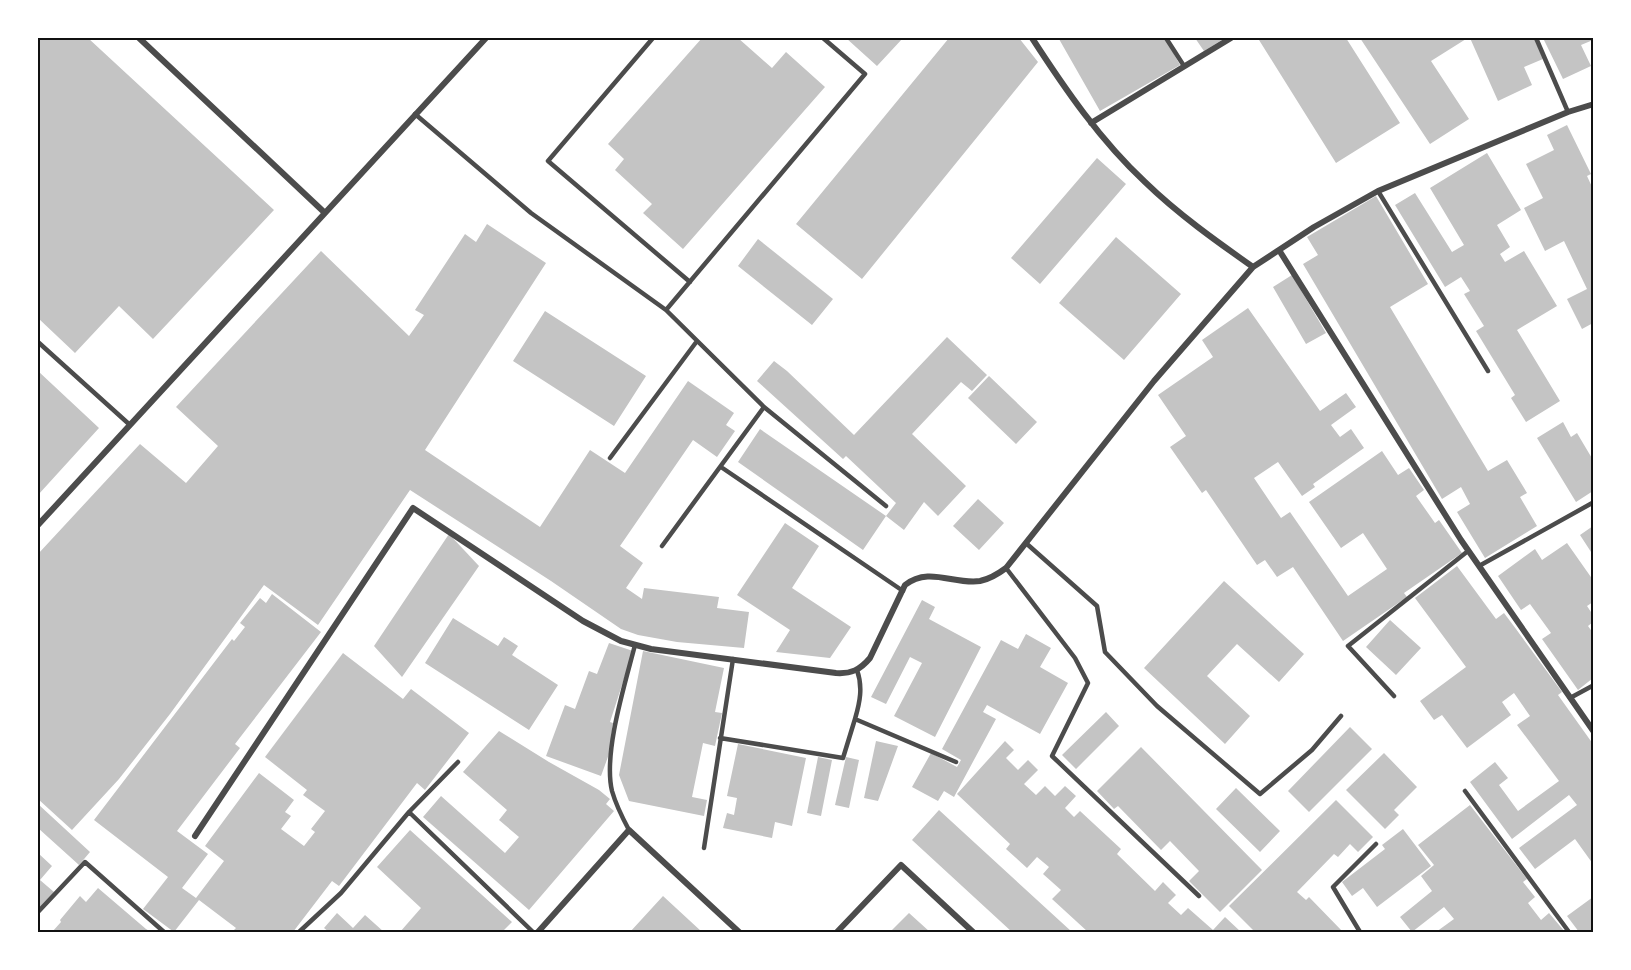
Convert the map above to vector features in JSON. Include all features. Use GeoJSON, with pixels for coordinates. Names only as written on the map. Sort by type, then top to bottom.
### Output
{"type":"FeatureCollection","features":[{"type":"Feature","properties":{"kind":"street"},"geometry":{"type":"LineString","coordinates":[[140,38],[325,213]]}},
{"type":"Feature","properties":{"kind":"street"},"geometry":{"type":"LineString","coordinates":[[38,525],[486,38]]}},
{"type":"Feature","properties":{"kind":"street"},"geometry":{"type":"LineString","coordinates":[[1032,38],[1091,123],[1145,182],[1214,240],[1253,267]]}},
{"type":"Feature","properties":{"kind":"street"},"geometry":{"type":"LineString","coordinates":[[1091,123],[1231,38]]}},
{"type":"Feature","properties":{"kind":"street"},"geometry":{"type":"LineString","coordinates":[[195,836],[414,508],[608,636],[635,645],[733,660],[845,674],[857,670],[863,667],[870,658],[905,585],[912,580],[938,576],[972,581],[981,580],[991,578],[1006,568],[1154,381],[1253,267],[1314,226],[1378,191],[1568,112],[1593,104]]}},
{"type":"Feature","properties":{"kind":"street"},"geometry":{"type":"LineString","coordinates":[[1279,250],[1468,551],[1593,732]]}},
{"type":"Feature","properties":{"kind":"street"},"geometry":{"type":"LineString","coordinates":[[538,933],[628,830],[739,933]]}},
{"type":"Feature","properties":{"kind":"street"},"geometry":{"type":"LineString","coordinates":[[837,933],[901,865],[973,933]]}},
{"type":"Feature","properties":{"kind":"lane"},"geometry":{"type":"LineString","coordinates":[[653,38],[548,161],[690,282]]}},
{"type":"Feature","properties":{"kind":"lane"},"geometry":{"type":"LineString","coordinates":[[666,310],[865,74],[823,38]]}},
{"type":"Feature","properties":{"kind":"lane"},"geometry":{"type":"LineString","coordinates":[[1166,38],[1184,66]]}},
{"type":"Feature","properties":{"kind":"lane"},"geometry":{"type":"LineString","coordinates":[[1536,38],[1568,112]]}},
{"type":"Feature","properties":{"kind":"lane"},"geometry":{"type":"LineString","coordinates":[[416,114],[531,213],[666,310],[765,407],[886,506]]}},
{"type":"Feature","properties":{"kind":"lane"},"geometry":{"type":"LineString","coordinates":[[1378,191],[1488,371]]}},
{"type":"Feature","properties":{"kind":"lane"},"geometry":{"type":"LineString","coordinates":[[610,458],[697,341]]}},
{"type":"Feature","properties":{"kind":"lane"},"geometry":{"type":"LineString","coordinates":[[38,342],[130,425]]}},
{"type":"Feature","properties":{"kind":"lane"},"geometry":{"type":"LineString","coordinates":[[662,546],[765,407]]}},
{"type":"Feature","properties":{"kind":"lane"},"geometry":{"type":"LineString","coordinates":[[721,467],[903,591]]}},
{"type":"Feature","properties":{"kind":"lane"},"geometry":{"type":"LineString","coordinates":[[1479,566],[1593,502]]}},
{"type":"Feature","properties":{"kind":"lane"},"geometry":{"type":"LineString","coordinates":[[1027,544],[1096,606],[1105,652],[1157,706],[1260,794],[1312,750],[1341,716]]}},
{"type":"Feature","properties":{"kind":"lane"},"geometry":{"type":"LineString","coordinates":[[1394,696],[1348,646],[1468,551]]}},
{"type":"Feature","properties":{"kind":"lane"},"geometry":{"type":"LineString","coordinates":[[1006,568],[1075,658],[1088,683],[1053,756],[1199,896]]}},
{"type":"Feature","properties":{"kind":"lane"},"geometry":{"type":"LineString","coordinates":[[628,830],[612,789],[611,766],[617,718],[635,645]]}},
{"type":"Feature","properties":{"kind":"lane"},"geometry":{"type":"LineString","coordinates":[[704,848],[733,660]]}},
{"type":"Feature","properties":{"kind":"lane"},"geometry":{"type":"LineString","coordinates":[[720,738],[843,758],[861,692],[861,680],[857,670]]}},
{"type":"Feature","properties":{"kind":"lane"},"geometry":{"type":"LineString","coordinates":[[1570,698],[1593,685]]}},
{"type":"Feature","properties":{"kind":"lane"},"geometry":{"type":"LineString","coordinates":[[855,719],[956,762]]}},
{"type":"Feature","properties":{"kind":"lane"},"geometry":{"type":"LineString","coordinates":[[299,933],[340,893],[409,812],[458,762]]}},
{"type":"Feature","properties":{"kind":"lane"},"geometry":{"type":"LineString","coordinates":[[1465,791],[1569,933]]}},
{"type":"Feature","properties":{"kind":"lane"},"geometry":{"type":"LineString","coordinates":[[409,812],[533,933]]}},
{"type":"Feature","properties":{"kind":"lane"},"geometry":{"type":"LineString","coordinates":[[1360,933],[1333,887],[1376,844]]}},
{"type":"Feature","properties":{"kind":"lane"},"geometry":{"type":"LineString","coordinates":[[38,912],[85,862],[164,933]]}},
{"type":"Feature","properties":{"kind":"building"},"geometry":{"type":"Polygon","coordinates":[[[38,38],[88,38],[274,210],[153,339],[119,306],[75,353],[38,318],[38,38]]]}},
{"type":"Feature","properties":{"kind":"building"},"geometry":{"type":"Polygon","coordinates":[[[702,38],[738,38],[772,68],[786,52],[825,87],[683,249],[643,213],[652,204],[615,170],[624,159],[608,144],[702,38]]]}},
{"type":"Feature","properties":{"kind":"building"},"geometry":{"type":"Polygon","coordinates":[[[846,38],[903,38],[877,66],[846,38]]]}},
{"type":"Feature","properties":{"kind":"building"},"geometry":{"type":"Polygon","coordinates":[[[949,38],[1019,38],[1038,62],[862,279],[796,224],[949,38]]]}},
{"type":"Feature","properties":{"kind":"building"},"geometry":{"type":"Polygon","coordinates":[[[1165,38],[1180,65],[1100,111],[1059,39],[1165,38]]]}},
{"type":"Feature","properties":{"kind":"building"},"geometry":{"type":"Polygon","coordinates":[[[1195,38],[1225,38],[1204,51],[1195,38]]]}},
{"type":"Feature","properties":{"kind":"building"},"geometry":{"type":"Polygon","coordinates":[[[1263,38],[1346,38],[1400,123],[1336,163],[1259,40],[1263,38]]]}},
{"type":"Feature","properties":{"kind":"building"},"geometry":{"type":"Polygon","coordinates":[[[1360,38],[1466,39],[1431,61],[1469,119],[1430,144],[1360,38]]]}},
{"type":"Feature","properties":{"kind":"building"},"geometry":{"type":"Polygon","coordinates":[[[1470,38],[1534,38],[1543,59],[1524,67],[1532,85],[1498,101],[1470,38]]]}},
{"type":"Feature","properties":{"kind":"building"},"geometry":{"type":"Polygon","coordinates":[[[1543,38],[1593,38],[1581,45],[1591,66],[1563,79],[1543,38]]]}},
{"type":"Feature","properties":{"kind":"building"},"geometry":{"type":"Polygon","coordinates":[[[1567,125],[1591,174],[1587,176],[1593,189],[1593,323],[1582,329],[1567,299],[1587,289],[1564,241],[1545,251],[1524,208],[1543,198],[1526,164],[1554,150],[1547,135],[1567,125]]]}},
{"type":"Feature","properties":{"kind":"building"},"geometry":{"type":"Polygon","coordinates":[[[1487,153],[1521,210],[1497,225],[1510,247],[1500,254],[1505,262],[1524,251],[1557,306],[1517,330],[1560,401],[1526,422],[1511,398],[1515,395],[1476,331],[1484,326],[1464,294],[1470,291],[1461,277],[1445,287],[1395,205],[1415,193],[1452,252],[1464,245],[1430,188],[1487,153]]]}},
{"type":"Feature","properties":{"kind":"building"},"geometry":{"type":"Polygon","coordinates":[[[1097,158],[1126,184],[1040,284],[1011,258],[1097,158]]]}},
{"type":"Feature","properties":{"kind":"building"},"geometry":{"type":"Polygon","coordinates":[[[1376,196],[1428,284],[1390,307],[1488,471],[1507,460],[1527,493],[1520,497],[1537,526],[1485,558],[1457,512],[1470,504],[1461,487],[1442,499],[1303,264],[1318,255],[1307,237],[1376,196]]]}},
{"type":"Feature","properties":{"kind":"building"},"geometry":{"type":"Polygon","coordinates":[[[487,224],[546,263],[425,450],[540,527],[590,450],[625,473],[688,381],[734,413],[726,425],[735,431],[717,457],[693,440],[620,546],[643,563],[626,588],[642,599],[644,588],[719,597],[717,608],[749,612],[744,648],[677,642],[638,635],[621,629],[410,490],[318,625],[264,585],[170,714],[119,779],[72,830],[38,799],[38,554],[140,444],[186,483],[218,446],[176,407],[321,251],[409,336],[424,315],[415,310],[465,234],[476,242],[487,224]]]}},
{"type":"Feature","properties":{"kind":"building"},"geometry":{"type":"Polygon","coordinates":[[[1116,237],[1181,294],[1124,360],[1059,303],[1116,237]]]}},
{"type":"Feature","properties":{"kind":"building"},"geometry":{"type":"Polygon","coordinates":[[[758,239],[833,299],[812,325],[738,266],[758,239]]]}},
{"type":"Feature","properties":{"kind":"building"},"geometry":{"type":"Polygon","coordinates":[[[1292,275],[1326,333],[1306,344],[1273,287],[1292,275]]]}},
{"type":"Feature","properties":{"kind":"building"},"geometry":{"type":"Polygon","coordinates":[[[1248,308],[1320,411],[1346,393],[1356,407],[1331,425],[1340,437],[1351,429],[1364,448],[1313,484],[1315,487],[1302,496],[1278,462],[1254,478],[1281,518],[1290,512],[1348,596],[1387,569],[1363,533],[1341,548],[1309,502],[1382,451],[1398,475],[1409,468],[1424,490],[1416,496],[1435,523],[1439,520],[1462,553],[1404,593],[1407,597],[1343,641],[1293,567],[1277,577],[1265,560],[1257,565],[1206,490],[1202,493],[1170,447],[1186,436],[1158,395],[1213,357],[1202,340],[1248,308]]]}},
{"type":"Feature","properties":{"kind":"building"},"geometry":{"type":"Polygon","coordinates":[[[545,311],[646,376],[614,426],[513,361],[545,311]]]}},
{"type":"Feature","properties":{"kind":"building"},"geometry":{"type":"Polygon","coordinates":[[[947,337],[987,375],[972,391],[961,382],[912,434],[966,486],[938,516],[924,502],[904,530],[886,516],[896,503],[846,456],[843,459],[757,381],[774,361],[854,435],[947,337]]]}},
{"type":"Feature","properties":{"kind":"building"},"geometry":{"type":"Polygon","coordinates":[[[38,371],[99,428],[38,495],[38,371]]]}},
{"type":"Feature","properties":{"kind":"building"},"geometry":{"type":"Polygon","coordinates":[[[989,376],[1037,422],[1016,444],[968,398],[989,376]]]}},
{"type":"Feature","properties":{"kind":"building"},"geometry":{"type":"Polygon","coordinates":[[[1563,422],[1571,437],[1577,433],[1593,460],[1593,491],[1576,502],[1537,438],[1563,422]]]}},
{"type":"Feature","properties":{"kind":"building"},"geometry":{"type":"Polygon","coordinates":[[[760,429],[886,516],[863,550],[738,462],[760,429]]]}},
{"type":"Feature","properties":{"kind":"building"},"geometry":{"type":"Polygon","coordinates":[[[978,499],[1004,523],[979,550],[953,526],[978,499]]]}},
{"type":"Feature","properties":{"kind":"building"},"geometry":{"type":"Polygon","coordinates":[[[785,523],[819,546],[792,588],[851,627],[830,658],[776,652],[790,630],[737,595],[785,523]]]}},
{"type":"Feature","properties":{"kind":"building"},"geometry":{"type":"Polygon","coordinates":[[[1593,526],[1593,555],[1580,535],[1593,526]]]}},
{"type":"Feature","properties":{"kind":"building"},"geometry":{"type":"Polygon","coordinates":[[[449,534],[479,566],[402,677],[374,646],[449,534]]]}},
{"type":"Feature","properties":{"kind":"building"},"geometry":{"type":"Polygon","coordinates":[[[1567,543],[1593,580],[1593,602],[1587,606],[1593,615],[1593,622],[1588,626],[1593,633],[1593,678],[1578,690],[1542,639],[1551,633],[1530,604],[1521,610],[1498,576],[1535,549],[1542,560],[1567,543]]]}},
{"type":"Feature","properties":{"kind":"building"},"geometry":{"type":"Polygon","coordinates":[[[1457,566],[1496,619],[1504,613],[1562,692],[1558,695],[1593,744],[1593,864],[1575,839],[1535,869],[1519,848],[1577,805],[1569,795],[1512,839],[1470,782],[1495,762],[1508,778],[1499,785],[1518,811],[1559,781],[1517,725],[1530,716],[1514,693],[1502,702],[1511,715],[1467,748],[1442,715],[1434,720],[1420,701],[1466,667],[1415,598],[1457,566]]]}},
{"type":"Feature","properties":{"kind":"building"},"geometry":{"type":"Polygon","coordinates":[[[1224,581],[1304,654],[1279,682],[1237,644],[1207,676],[1250,716],[1225,744],[1144,668],[1224,581]]]}},
{"type":"Feature","properties":{"kind":"building"},"geometry":{"type":"Polygon","coordinates":[[[272,594],[321,632],[235,744],[240,748],[177,831],[208,854],[182,888],[196,898],[224,861],[205,846],[259,773],[294,800],[285,812],[291,816],[281,829],[304,846],[315,832],[311,829],[325,811],[303,795],[307,790],[265,757],[343,653],[403,699],[411,689],[469,733],[425,790],[417,783],[339,886],[332,881],[293,932],[232,932],[236,928],[199,900],[174,932],[143,909],[168,877],[94,820],[232,639],[234,641],[245,627],[240,623],[260,598],[266,603],[272,594]]]}},
{"type":"Feature","properties":{"kind":"building"},"geometry":{"type":"Polygon","coordinates":[[[922,600],[935,607],[929,619],[981,647],[935,737],[894,716],[922,663],[910,657],[886,704],[871,697],[922,600]]]}},
{"type":"Feature","properties":{"kind":"building"},"geometry":{"type":"Polygon","coordinates":[[[453,618],[498,646],[504,637],[518,646],[512,655],[558,685],[529,730],[425,663],[453,618]]]}},
{"type":"Feature","properties":{"kind":"building"},"geometry":{"type":"Polygon","coordinates":[[[1390,620],[1421,648],[1396,675],[1366,647],[1390,620]]]}},
{"type":"Feature","properties":{"kind":"building"},"geometry":{"type":"Polygon","coordinates":[[[1026,634],[1051,648],[1040,667],[1068,683],[1040,734],[987,705],[983,712],[996,719],[954,797],[944,791],[938,801],[912,787],[931,753],[957,767],[961,760],[942,749],[1001,640],[1018,649],[1026,634]]]}},
{"type":"Feature","properties":{"kind":"building"},"geometry":{"type":"Polygon","coordinates":[[[609,643],[633,651],[610,722],[613,723],[609,754],[601,776],[546,756],[565,705],[575,709],[589,671],[597,674],[609,643]]]}},
{"type":"Feature","properties":{"kind":"building"},"geometry":{"type":"Polygon","coordinates":[[[643,651],[724,668],[715,712],[722,713],[715,746],[703,743],[692,797],[707,800],[704,816],[629,801],[619,775],[643,651]]]}},
{"type":"Feature","properties":{"kind":"building"},"geometry":{"type":"Polygon","coordinates":[[[1106,712],[1119,726],[1076,769],[1062,755],[1106,712]]]}},
{"type":"Feature","properties":{"kind":"building"},"geometry":{"type":"Polygon","coordinates":[[[1350,727],[1372,749],[1309,812],[1288,791],[1350,727]]]}},
{"type":"Feature","properties":{"kind":"building"},"geometry":{"type":"Polygon","coordinates":[[[499,731],[599,790],[610,799],[606,804],[614,811],[529,910],[423,817],[441,796],[505,853],[519,837],[499,820],[507,810],[463,772],[499,731]]]}},
{"type":"Feature","properties":{"kind":"building"},"geometry":{"type":"Polygon","coordinates":[[[876,741],[898,746],[878,801],[864,798],[876,741]]]}},
{"type":"Feature","properties":{"kind":"building"},"geometry":{"type":"Polygon","coordinates":[[[1005,741],[1014,750],[1006,758],[1018,770],[1028,760],[1038,770],[1024,784],[1036,795],[1045,786],[1055,796],[1065,786],[1076,796],[1065,808],[1074,817],[1080,811],[1121,849],[1117,854],[1155,891],[1163,882],[1176,895],[1168,903],[1181,915],[1188,908],[1213,930],[1225,917],[1241,932],[1088,932],[1052,899],[1061,890],[1043,874],[1049,867],[1037,857],[1027,868],[1006,849],[1010,844],[957,794],[1005,741]]]}},
{"type":"Feature","properties":{"kind":"building"},"geometry":{"type":"Polygon","coordinates":[[[738,744],[806,758],[792,826],[775,822],[772,838],[723,828],[727,813],[734,815],[737,798],[727,796],[738,744]]]}},
{"type":"Feature","properties":{"kind":"building"},"geometry":{"type":"Polygon","coordinates":[[[1141,747],[1262,870],[1220,912],[1189,881],[1199,871],[1170,841],[1161,850],[1118,806],[1114,809],[1097,791],[1141,747]]]}},
{"type":"Feature","properties":{"kind":"building"},"geometry":{"type":"Polygon","coordinates":[[[1384,753],[1417,787],[1394,810],[1399,815],[1385,829],[1346,790],[1384,753]]]}},
{"type":"Feature","properties":{"kind":"building"},"geometry":{"type":"Polygon","coordinates":[[[818,757],[832,760],[821,816],[807,813],[818,757]]]}},
{"type":"Feature","properties":{"kind":"building"},"geometry":{"type":"Polygon","coordinates":[[[846,757],[859,760],[849,808],[835,805],[846,757]]]}},
{"type":"Feature","properties":{"kind":"building"},"geometry":{"type":"Polygon","coordinates":[[[1236,788],[1280,831],[1260,852],[1216,809],[1236,788]]]}},
{"type":"Feature","properties":{"kind":"building"},"geometry":{"type":"Polygon","coordinates":[[[1336,800],[1373,837],[1358,852],[1350,844],[1338,857],[1334,854],[1297,892],[1306,900],[1309,897],[1343,932],[1255,932],[1229,906],[1336,800]]]}},
{"type":"Feature","properties":{"kind":"building"},"geometry":{"type":"Polygon","coordinates":[[[38,804],[90,852],[79,865],[38,828],[38,804]]]}},
{"type":"Feature","properties":{"kind":"building"},"geometry":{"type":"Polygon","coordinates":[[[1470,805],[1527,879],[1523,882],[1535,897],[1528,903],[1541,920],[1549,913],[1565,932],[1436,932],[1454,919],[1444,907],[1412,932],[1400,917],[1432,891],[1421,876],[1434,865],[1418,845],[1470,805]]]}},
{"type":"Feature","properties":{"kind":"building"},"geometry":{"type":"Polygon","coordinates":[[[939,810],[1072,932],[1012,932],[912,840],[939,810]]]}},
{"type":"Feature","properties":{"kind":"building"},"geometry":{"type":"Polygon","coordinates":[[[1403,829],[1431,866],[1377,907],[1363,888],[1352,896],[1342,882],[1385,849],[1382,845],[1403,829]]]}},
{"type":"Feature","properties":{"kind":"building"},"geometry":{"type":"Polygon","coordinates":[[[410,830],[512,922],[502,932],[400,932],[421,908],[377,867],[410,830]]]}},
{"type":"Feature","properties":{"kind":"building"},"geometry":{"type":"Polygon","coordinates":[[[38,853],[52,866],[40,880],[54,892],[38,911],[38,853]]]}},
{"type":"Feature","properties":{"kind":"building"},"geometry":{"type":"Polygon","coordinates":[[[98,888],[151,932],[52,932],[80,896],[86,902],[98,888]]]}},
{"type":"Feature","properties":{"kind":"building"},"geometry":{"type":"Polygon","coordinates":[[[663,896],[702,932],[630,932],[663,896]]]}},
{"type":"Feature","properties":{"kind":"building"},"geometry":{"type":"Polygon","coordinates":[[[1593,897],[1593,932],[1579,932],[1567,916],[1593,897]]]}},
{"type":"Feature","properties":{"kind":"building"},"geometry":{"type":"Polygon","coordinates":[[[337,913],[353,928],[365,915],[384,932],[329,932],[324,928],[337,913]]]}},
{"type":"Feature","properties":{"kind":"building"},"geometry":{"type":"Polygon","coordinates":[[[909,913],[930,932],[890,932],[909,913]]]}}]}
